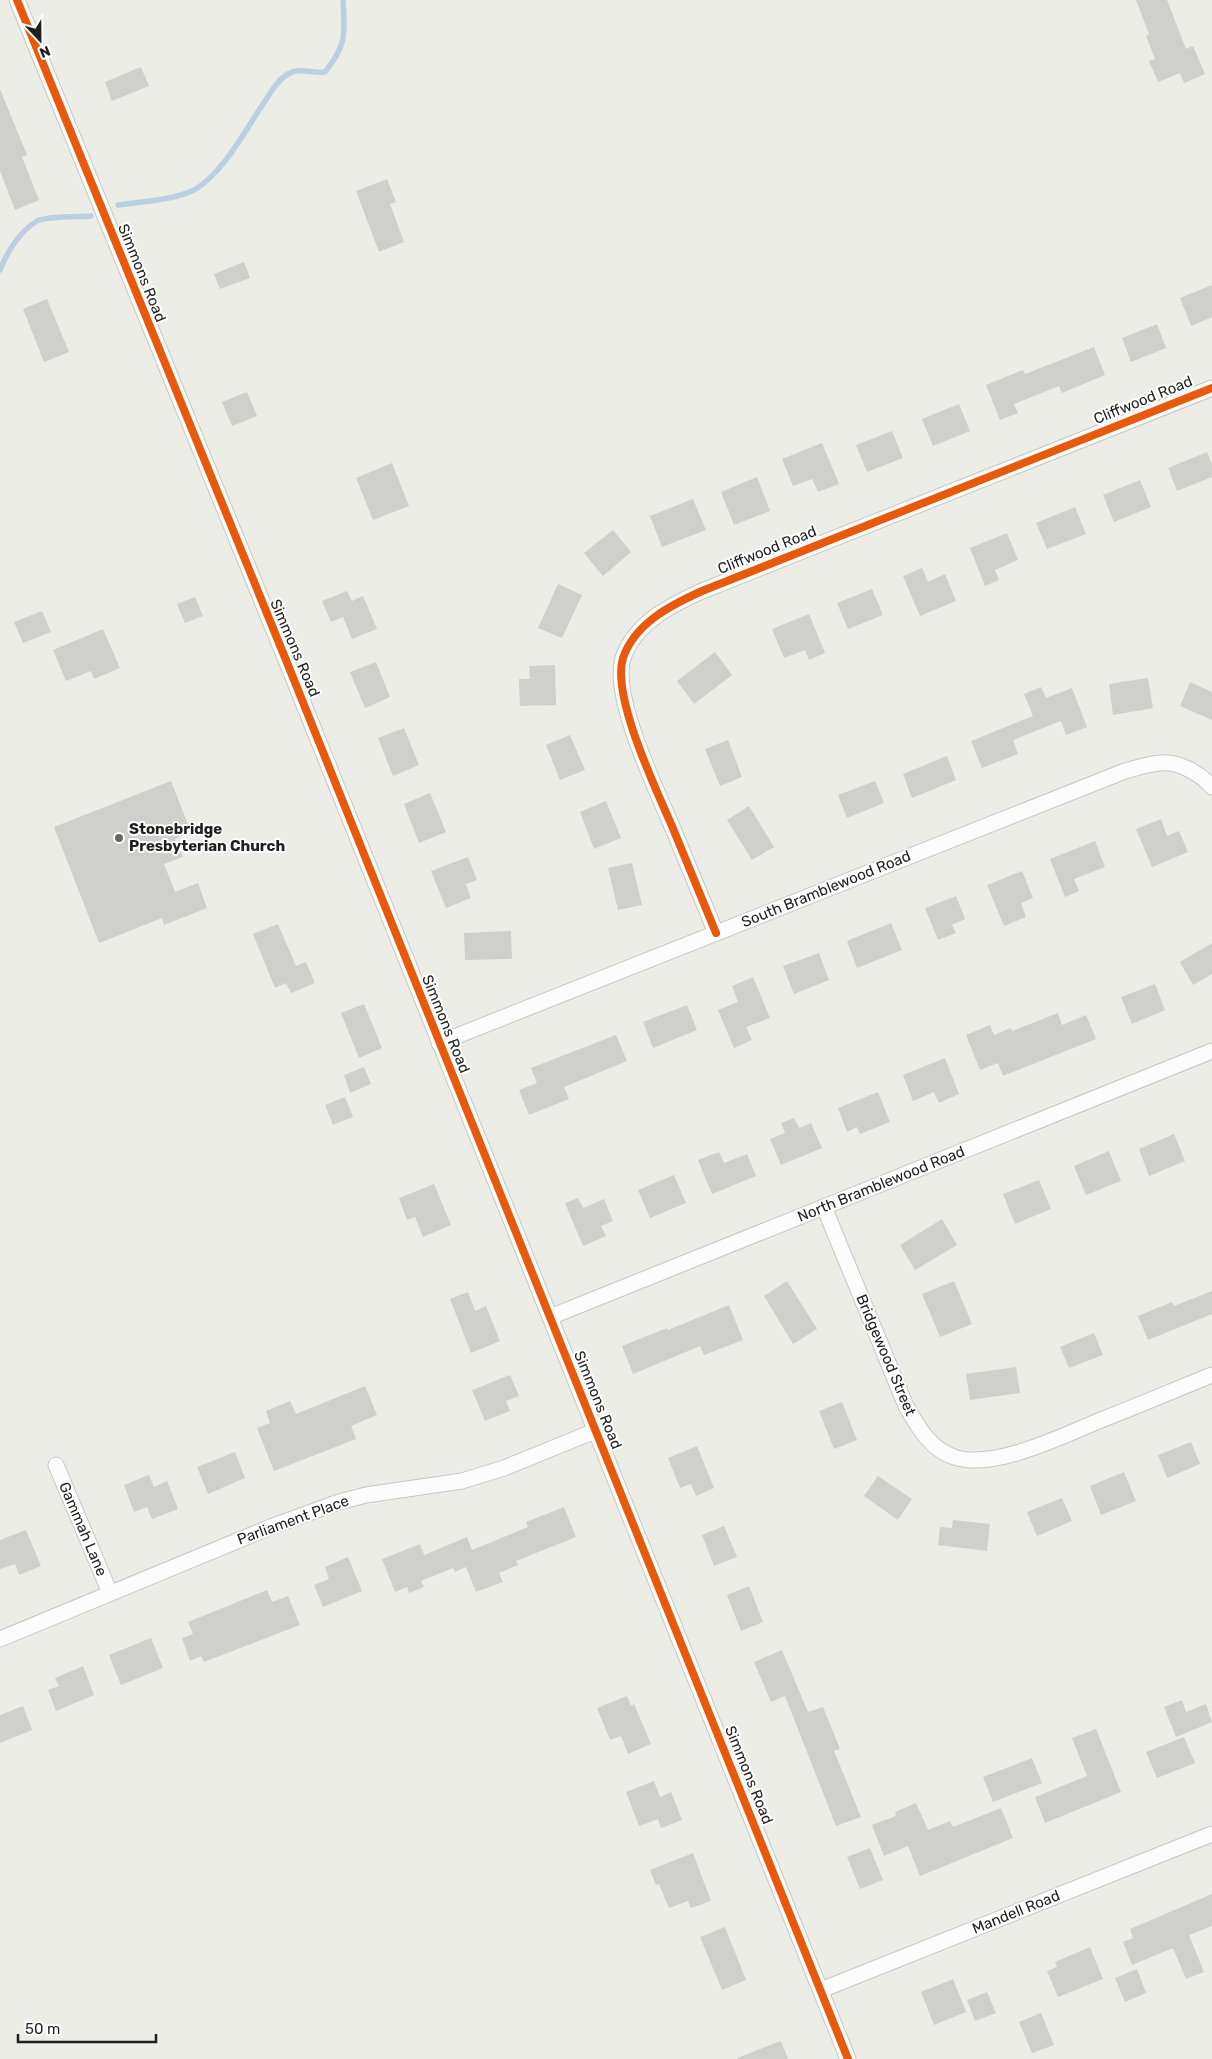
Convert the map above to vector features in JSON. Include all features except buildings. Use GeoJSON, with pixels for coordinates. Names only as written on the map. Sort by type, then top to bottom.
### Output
{"type":"FeatureCollection","features":[{"type":"Feature","properties":{"kind":"street","name":"Simmons Road"},"geometry":{"type":"LineString","coordinates":[[17,0],[288,665],[848,2059]]}},
{"type":"Feature","properties":{"kind":"street","name":"Cliffwood Road"},"geometry":{"type":"LineString","coordinates":[[716,933],[654,783],[629,716],[623,688],[623,658],[643,628],[653,618],[677,603],[702,591],[1212,388]]}},
{"type":"Feature","properties":{"kind":"street","name":"South Bramblewood Road"},"geometry":{"type":"LineString","coordinates":[[439,1043],[1125,771],[1161,762],[1184,767],[1196,773],[1212,787]]}},
{"type":"Feature","properties":{"kind":"street","name":"North Bramblewood Road"},"geometry":{"type":"LineString","coordinates":[[550,1317],[1212,1051]]}},
{"type":"Feature","properties":{"kind":"street","name":"Bridgewood Street"},"geometry":{"type":"LineString","coordinates":[[824,1207],[906,1406],[920,1431],[929,1442],[955,1458],[988,1459],[1029,1449],[1212,1375]]}},
{"type":"Feature","properties":{"kind":"street","name":"Parliament Place"},"geometry":{"type":"LineString","coordinates":[[0,1639],[273,1526],[338,1502],[366,1495],[462,1480],[504,1468],[595,1431]]}},
{"type":"Feature","properties":{"kind":"street","name":"Gammah Lane"},"geometry":{"type":"LineString","coordinates":[[56,1465],[110,1593]]}},
{"type":"Feature","properties":{"kind":"street","name":"Mandell Road"},"geometry":{"type":"LineString","coordinates":[[821,1990],[1212,1834]]}},
{"type":"Feature","properties":{"kind":"waterway"},"geometry":{"type":"LineString","coordinates":[[118,205],[177,196],[194,190],[205,183],[233,151],[280,80],[288,74],[297,71],[325,72],[332,63],[343,38],[343,0]]}},
{"type":"Feature","properties":{"kind":"waterway"},"geometry":{"type":"LineString","coordinates":[[0,270],[15,242],[25,230],[37,221],[55,217],[91,216]]}},
{"type":"Feature","properties":{"kind":"cycle path"},"geometry":{"type":"LineString","coordinates":[[17,0],[288,665],[848,2059]]}},
{"type":"Feature","properties":{"kind":"cycle path"},"geometry":{"type":"LineString","coordinates":[[716,933],[638,745],[624,696],[621,675],[623,658],[636,635],[645,625],[678,602],[702,591],[1212,388]]}},
{"type":"Feature","properties":{"kind":"place","name":"Stonebridge Presbyterian Church"},"geometry":{"type":"Point","coordinates":[119,838]}}]}
